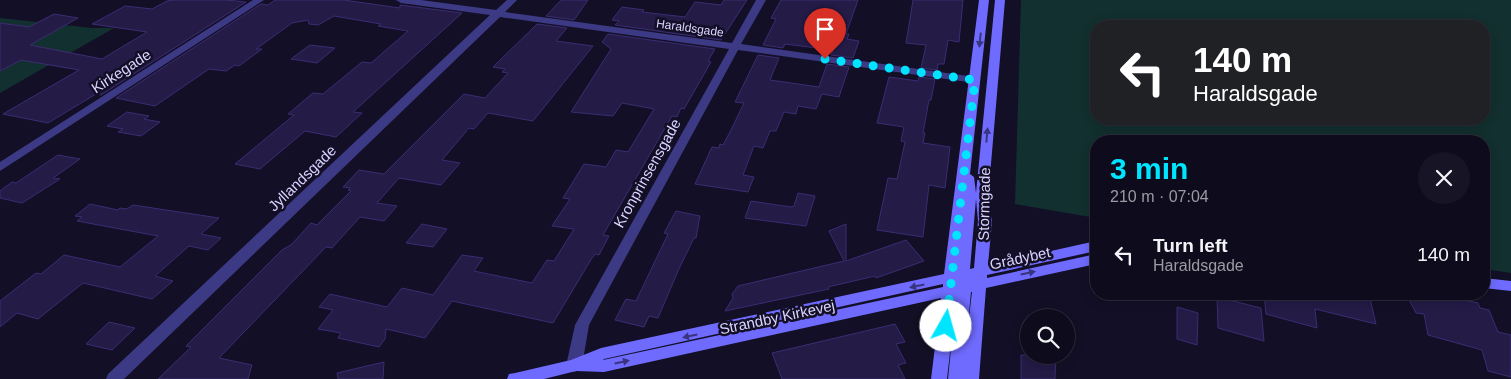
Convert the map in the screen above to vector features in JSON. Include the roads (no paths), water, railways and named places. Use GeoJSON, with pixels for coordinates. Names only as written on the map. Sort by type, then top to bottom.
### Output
{"type":"FeatureCollection","features":[{"type":"Feature","properties":{"kind":"street","name":"Kirkegade"},"geometry":{"type":"LineString","coordinates":[[0,167],[259,0]]}},
{"type":"Feature","properties":{"kind":"street","name":"Haraldsgade"},"geometry":{"type":"LineString","coordinates":[[401,0],[975,80]]}},
{"type":"Feature","properties":{"kind":"street","name":"Jyllandsgade"},"geometry":{"type":"LineString","coordinates":[[114,379],[512,0]]}},
{"type":"Feature","properties":{"kind":"street","name":"Kronprinsensgade"},"geometry":{"type":"LineString","coordinates":[[574,366],[582,325],[761,0]]}},
{"type":"Feature","properties":{"kind":"street","name":"Stormgade"},"geometry":{"type":"LineString","coordinates":[[957,283],[970,193],[965,162],[984,0]]}},
{"type":"Feature","properties":{"kind":"street","name":"Stormgade"},"geometry":{"type":"LineString","coordinates":[[971,379],[985,221],[982,199],[1000,0]]}},
{"type":"Feature","properties":{"kind":"street","name":"Grådybet"},"geometry":{"type":"LineString","coordinates":[[981,277],[1090,248]]}},
{"type":"Feature","properties":{"kind":"street","name":"Grådybet"},"geometry":{"type":"LineString","coordinates":[[981,277],[1090,260]]}},
{"type":"Feature","properties":{"kind":"street","name":"Strandby Kirkevej"},"geometry":{"type":"LineString","coordinates":[[515,379],[574,366],[604,366],[981,277]]}},
{"type":"Feature","properties":{"kind":"street"},"geometry":{"type":"LineString","coordinates":[[940,379],[957,283]]}},
{"type":"Feature","properties":{"kind":"street"},"geometry":{"type":"LineString","coordinates":[[956,379],[957,283]]}},
{"type":"Feature","properties":{"kind":"street"},"geometry":{"type":"LineString","coordinates":[[1490,284],[1511,286]]}}]}
